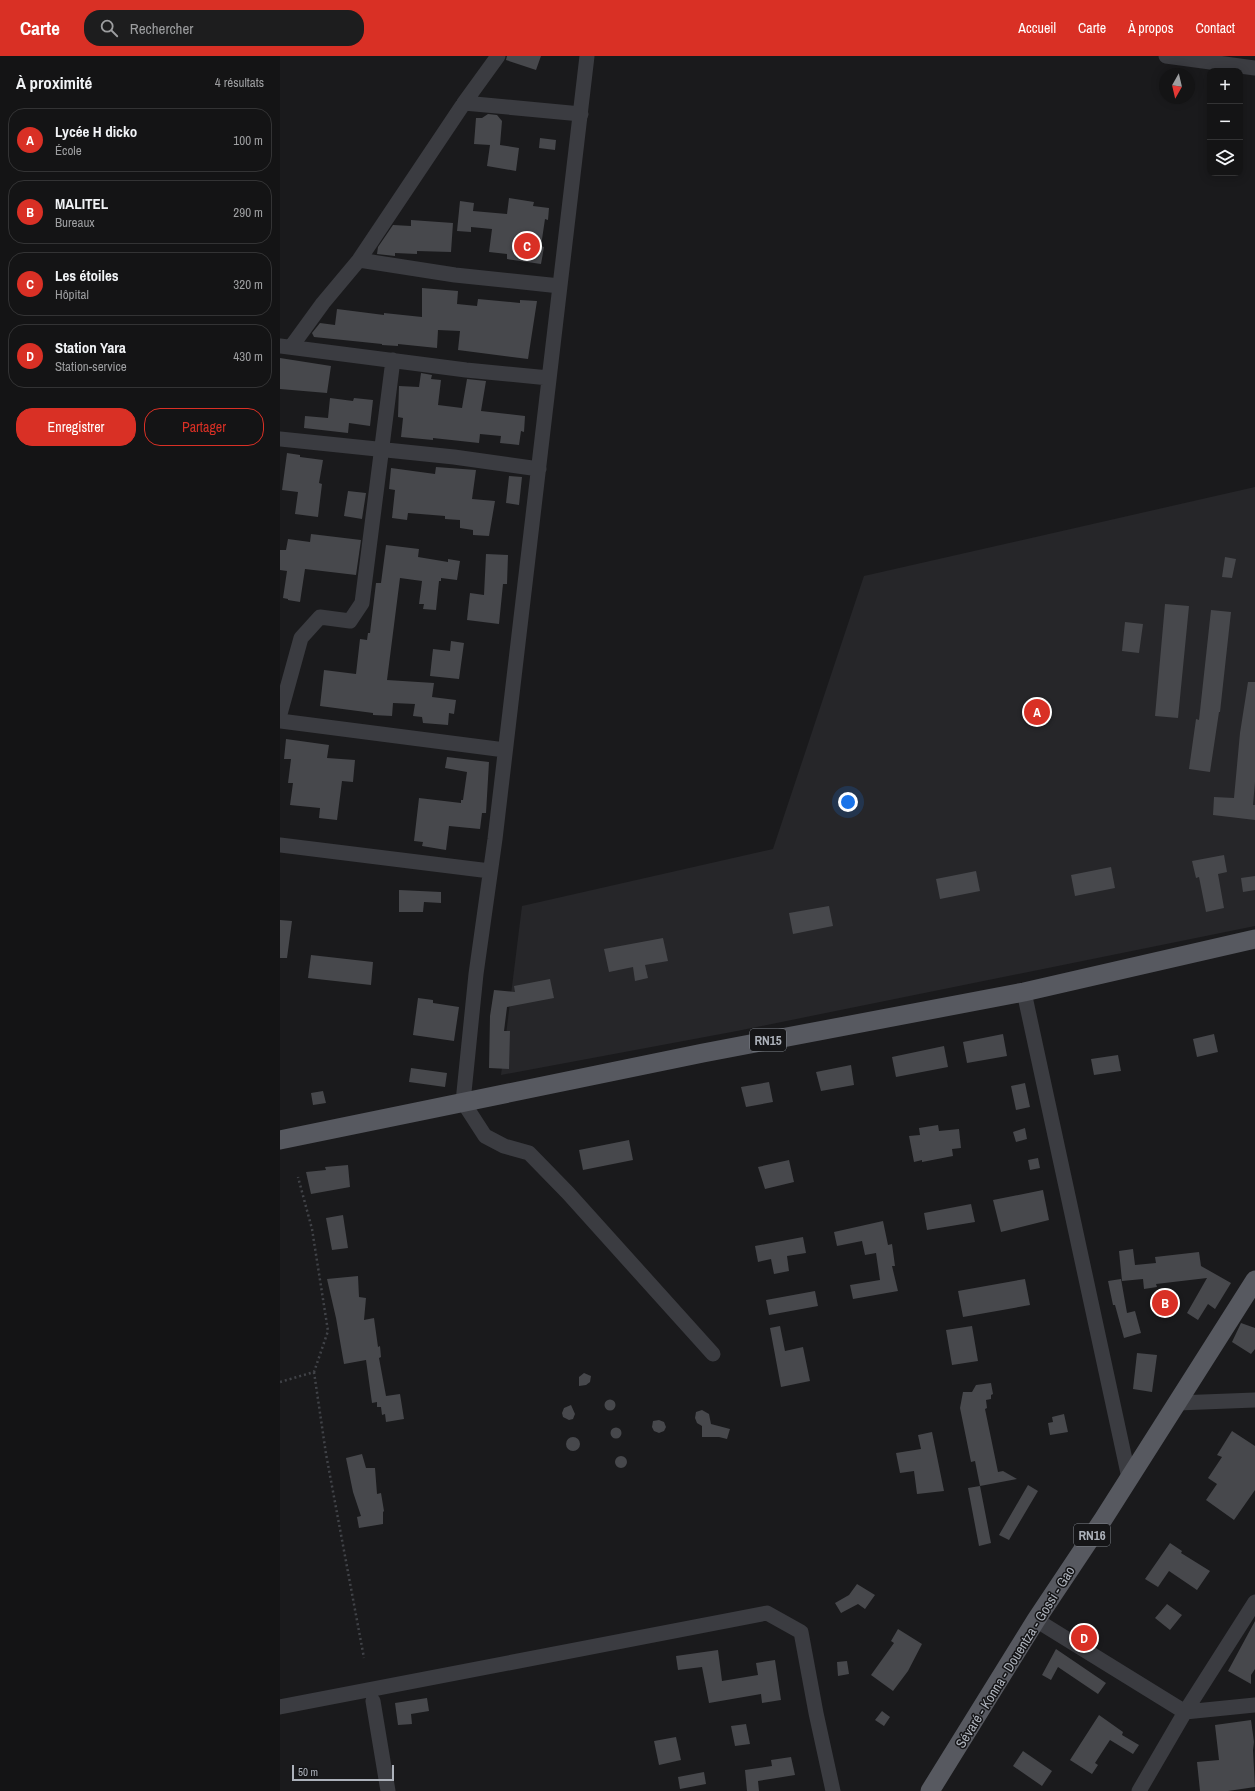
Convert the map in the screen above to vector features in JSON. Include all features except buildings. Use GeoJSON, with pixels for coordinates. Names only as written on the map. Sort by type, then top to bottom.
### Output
{"type":"FeatureCollection","features":[{"type":"Feature","properties":{"kind":"main road","name":"RN15"},"geometry":{"type":"LineString","coordinates":[[280,1140],[695,1054],[1024,992],[1255,939]]}},
{"type":"Feature","properties":{"kind":"main road","name":"Sévaré - Konna - Douentza - Gossi - Gao"},"geometry":{"type":"LineString","coordinates":[[930,1791],[1036,1620],[1129,1478],[1255,1280]]}},
{"type":"Feature","properties":{"kind":"street"},"geometry":{"type":"LineString","coordinates":[[286,346],[359,260],[464,102],[498,56]]}},
{"type":"Feature","properties":{"kind":"street"},"geometry":{"type":"LineString","coordinates":[[587,56],[539,469],[476,974],[463,1102],[485,1136],[504,1146],[529,1153],[568,1193],[713,1354]]}},
{"type":"Feature","properties":{"kind":"street"},"geometry":{"type":"LineString","coordinates":[[1166,56],[1255,68]]}},
{"type":"Feature","properties":{"kind":"street"},"geometry":{"type":"LineString","coordinates":[[464,102],[581,114]]}},
{"type":"Feature","properties":{"kind":"street"},"geometry":{"type":"LineString","coordinates":[[359,260],[454,275],[560,286]]}},
{"type":"Feature","properties":{"kind":"street"},"geometry":{"type":"LineString","coordinates":[[286,346],[549,378]]}},
{"type":"Feature","properties":{"kind":"street"},"geometry":{"type":"LineString","coordinates":[[280,714],[301,638],[320,617],[350,621],[362,604],[393,360]]}},
{"type":"Feature","properties":{"kind":"street"},"geometry":{"type":"LineString","coordinates":[[280,439],[454,457],[539,469]]}},
{"type":"Feature","properties":{"kind":"street"},"geometry":{"type":"LineString","coordinates":[[280,722],[505,750]]}},
{"type":"Feature","properties":{"kind":"street"},"geometry":{"type":"LineString","coordinates":[[280,845],[490,871]]}},
{"type":"Feature","properties":{"kind":"street"},"geometry":{"type":"LineString","coordinates":[[1024,992],[1129,1478]]}},
{"type":"Feature","properties":{"kind":"street"},"geometry":{"type":"LineString","coordinates":[[1177,1403],[1255,1400]]}},
{"type":"Feature","properties":{"kind":"street"},"geometry":{"type":"LineString","coordinates":[[1139,1791],[1185,1712],[1255,1602]]}},
{"type":"Feature","properties":{"kind":"street"},"geometry":{"type":"LineString","coordinates":[[280,1707],[767,1613],[801,1632],[816,1713],[833,1791]]}},
{"type":"Feature","properties":{"kind":"street"},"geometry":{"type":"LineString","coordinates":[[1036,1620],[1185,1712],[1255,1705]]}},
{"type":"Feature","properties":{"kind":"street"},"geometry":{"type":"LineString","coordinates":[[373,1701],[388,1791]]}},
{"type":"Feature","properties":{"kind":"path"},"geometry":{"type":"LineString","coordinates":[[298,1177],[312,1229],[328,1331],[314,1372],[326,1454],[364,1658]]}},
{"type":"Feature","properties":{"kind":"path"},"geometry":{"type":"LineString","coordinates":[[280,1382],[314,1372]]}},
{"type":"Feature","properties":{"kind":"shaded area"},"geometry":{"type":"Polygon","coordinates":[[[1255,487],[1255,926],[737,1031],[501,1075],[522,906],[773,849],[864,576],[1255,487]]]}},
{"type":"Feature","properties":{"kind":"place","name":"Les étoiles"},"geometry":{"type":"Point","coordinates":[527,246]}},
{"type":"Feature","properties":{"kind":"place","name":"Lycée H dicko"},"geometry":{"type":"Point","coordinates":[1037,712]}},
{"type":"Feature","properties":{"kind":"place","name":"MALITEL"},"geometry":{"type":"Point","coordinates":[1165,1303]}},
{"type":"Feature","properties":{"kind":"place","name":"Station Yara"},"geometry":{"type":"Point","coordinates":[1084,1638]}}]}
